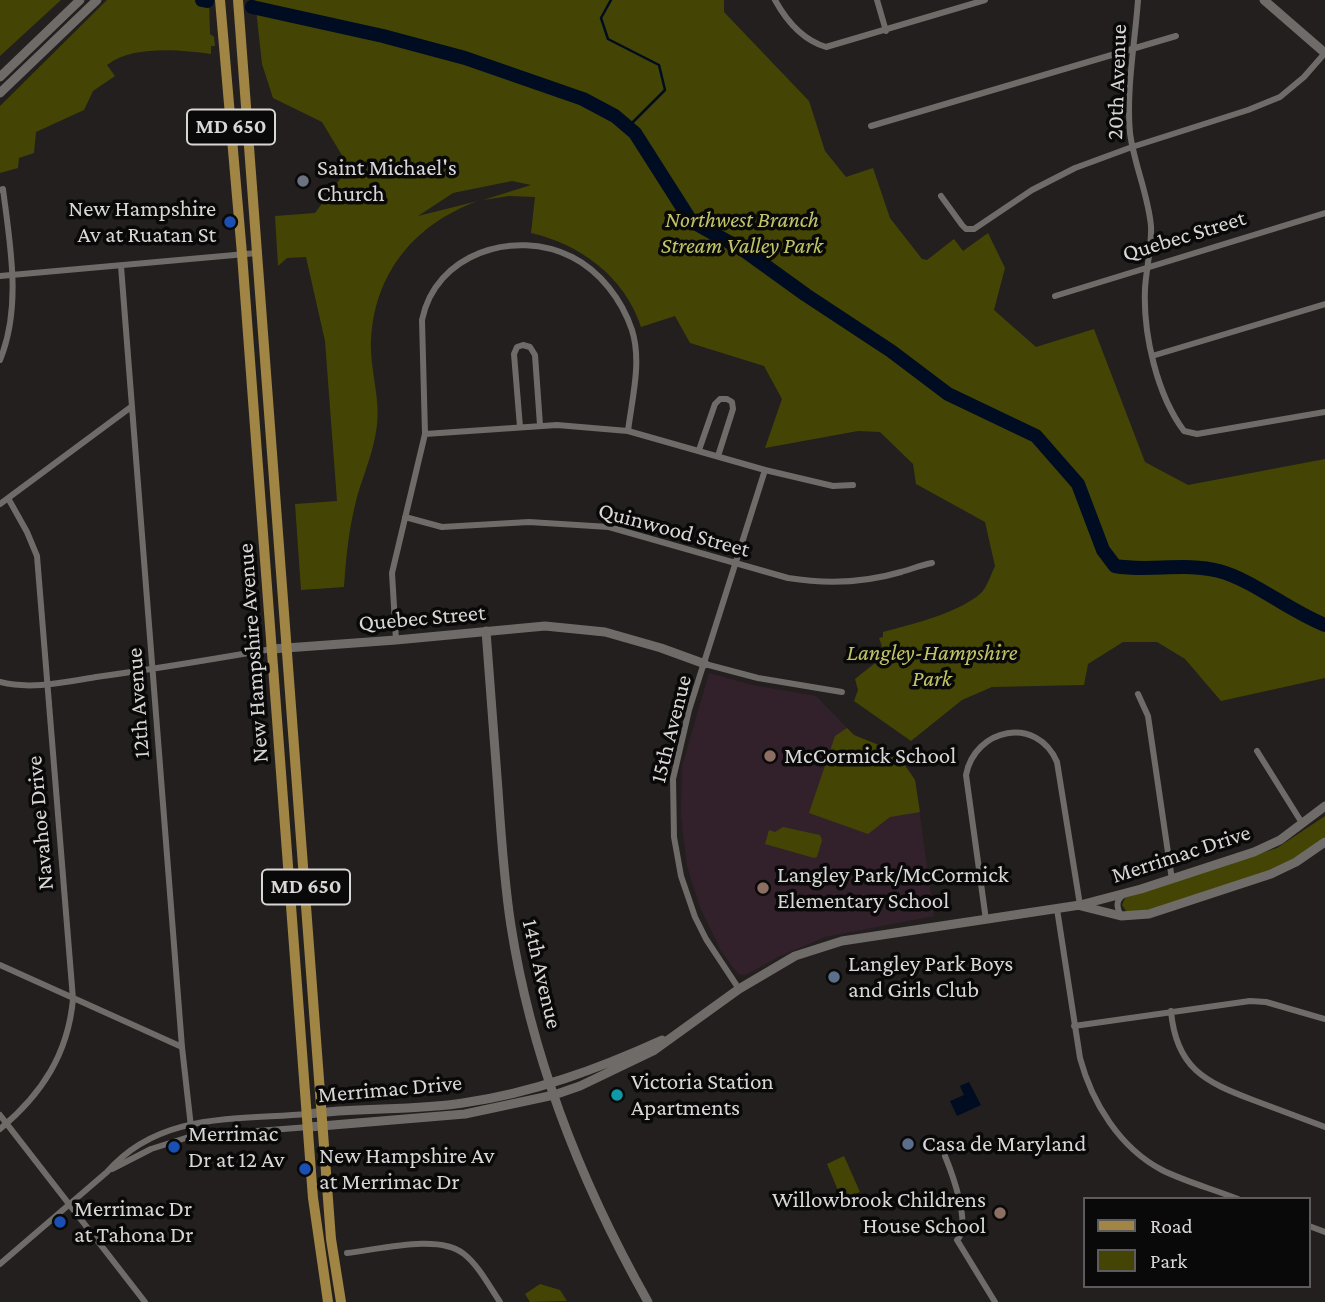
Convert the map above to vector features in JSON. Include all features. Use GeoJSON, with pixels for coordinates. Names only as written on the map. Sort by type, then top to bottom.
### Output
{"type":"FeatureCollection","features":[{"type":"Feature","properties":{"kind":"main road","name":"New Hampshire Avenue"},"geometry":{"type":"LineString","coordinates":[[220,0],[242,254],[313,1198],[328,1302]]}},
{"type":"Feature","properties":{"kind":"main road","name":"New Hampshire Avenue"},"geometry":{"type":"LineString","coordinates":[[238,0],[331,1239],[341,1302]]}},
{"type":"Feature","properties":{"kind":"street"},"geometry":{"type":"LineString","coordinates":[[0,77],[80,0]]}},
{"type":"Feature","properties":{"kind":"street"},"geometry":{"type":"LineString","coordinates":[[0,93],[97,0]]}},
{"type":"Feature","properties":{"kind":"street"},"geometry":{"type":"LineString","coordinates":[[775,0],[803,35],[826,47],[969,2],[985,0]]}},
{"type":"Feature","properties":{"kind":"street"},"geometry":{"type":"LineString","coordinates":[[877,0],[886,30]]}},
{"type":"Feature","properties":{"kind":"street","name":"20th Avenue"},"geometry":{"type":"LineString","coordinates":[[1138,0],[1130,121],[1132,147],[1150,221],[1146,327],[1152,356],[1172,413],[1184,431],[1206,433],[1325,412]]}},
{"type":"Feature","properties":{"kind":"street"},"geometry":{"type":"LineString","coordinates":[[941,196],[961,225],[972,230],[1051,180],[1093,161],[1280,97],[1304,77],[1325,53],[1264,0]]}},
{"type":"Feature","properties":{"kind":"street"},"geometry":{"type":"LineString","coordinates":[[871,126],[1176,36]]}},
{"type":"Feature","properties":{"kind":"street"},"geometry":{"type":"LineString","coordinates":[[0,190],[3,189],[12,274],[11,324],[0,360]]}},
{"type":"Feature","properties":{"kind":"street","name":"Quebec Street"},"geometry":{"type":"LineString","coordinates":[[1055,296],[1325,213]]}},
{"type":"Feature","properties":{"kind":"street"},"geometry":{"type":"LineString","coordinates":[[396,640],[392,573],[425,434],[422,320],[428,298],[441,279],[464,260],[498,247],[519,246],[570,256],[585,266],[608,287],[623,309],[632,331],[637,358],[628,431]]}},
{"type":"Feature","properties":{"kind":"street"},"geometry":{"type":"LineString","coordinates":[[0,276],[257,253]]}},
{"type":"Feature","properties":{"kind":"street","name":"12th Avenue"},"geometry":{"type":"LineString","coordinates":[[121,266],[182,1047],[192,1136]]}},
{"type":"Feature","properties":{"kind":"street"},"geometry":{"type":"LineString","coordinates":[[1152,356],[1325,304]]}},
{"type":"Feature","properties":{"kind":"street"},"geometry":{"type":"LineString","coordinates":[[520,427],[514,354],[517,347],[523,345],[530,347],[535,355],[540,425]]}},
{"type":"Feature","properties":{"kind":"street"},"geometry":{"type":"LineString","coordinates":[[699,450],[715,404],[720,399],[727,399],[732,402],[733,409],[719,456]]}},
{"type":"Feature","properties":{"kind":"street"},"geometry":{"type":"LineString","coordinates":[[0,504],[131,407]]}},
{"type":"Feature","properties":{"kind":"street"},"geometry":{"type":"LineString","coordinates":[[425,434],[540,425],[628,431],[765,470],[833,486],[853,485]]}},
{"type":"Feature","properties":{"kind":"street","name":"15th Avenue"},"geometry":{"type":"LineString","coordinates":[[739,989],[706,939],[695,917],[681,876],[674,837],[673,779],[689,710],[765,470]]}},
{"type":"Feature","properties":{"kind":"street","name":"Navahoe Drive"},"geometry":{"type":"LineString","coordinates":[[3,1127],[56,1064],[67,1035],[72,999],[37,556],[8,498]]}},
{"type":"Feature","properties":{"kind":"street","name":"Quinwood Street"},"geometry":{"type":"LineString","coordinates":[[405,517],[442,527],[530,522],[609,527],[788,578],[824,583],[880,577],[932,563]]}},
{"type":"Feature","properties":{"kind":"street","name":"Quebec Street"},"geometry":{"type":"LineString","coordinates":[[0,682],[11,685],[46,684],[153,670],[286,647],[545,626],[605,632],[758,678],[842,692]]}},
{"type":"Feature","properties":{"kind":"street","name":"14th Avenue"},"geometry":{"type":"LineString","coordinates":[[486,631],[503,869],[511,927],[533,1024],[550,1084],[583,1176],[648,1302]]}},
{"type":"Feature","properties":{"kind":"street"},"geometry":{"type":"LineString","coordinates":[[1138,694],[1148,716],[1172,880]]}},
{"type":"Feature","properties":{"kind":"street"},"geometry":{"type":"LineString","coordinates":[[986,919],[965,782],[972,755],[978,747],[992,738],[1009,733],[1025,733],[1042,741],[1054,755],[1080,905]]}},
{"type":"Feature","properties":{"kind":"street"},"geometry":{"type":"LineString","coordinates":[[1257,751],[1302,823]]}},
{"type":"Feature","properties":{"kind":"street","name":"Merrimac Drive"},"geometry":{"type":"LineString","coordinates":[[107,1171],[150,1149],[192,1136],[465,1114],[554,1096],[653,1051],[739,989],[786,960],[823,946],[1080,905],[1124,894],[1254,852],[1280,840],[1325,806]]}},
{"type":"Feature","properties":{"kind":"street","name":"Merrimac Drive"},"geometry":{"type":"LineString","coordinates":[[1080,905],[1121,916],[1149,914],[1271,874],[1296,862],[1325,842]]}},
{"type":"Feature","properties":{"kind":"street"},"geometry":{"type":"LineString","coordinates":[[1121,916],[1117,902],[1124,894]]}},
{"type":"Feature","properties":{"kind":"street"},"geometry":{"type":"LineString","coordinates":[[1056,909],[1074,1026],[1087,1080],[1107,1118],[1121,1136],[1160,1169],[1233,1197]]}},
{"type":"Feature","properties":{"kind":"street"},"geometry":{"type":"LineString","coordinates":[[0,965],[182,1047]]}},
{"type":"Feature","properties":{"kind":"street"},"geometry":{"type":"LineString","coordinates":[[1074,1026],[1258,1001],[1296,1009],[1325,1019]]}},
{"type":"Feature","properties":{"kind":"street"},"geometry":{"type":"LineString","coordinates":[[1171,1011],[1178,1046],[1189,1064],[1206,1080],[1325,1127]]}},
{"type":"Feature","properties":{"kind":"street","name":"Merrimac Drive"},"geometry":{"type":"LineString","coordinates":[[0,1264],[132,1147],[170,1128],[323,1112],[461,1104],[550,1084],[626,1057],[679,1032]]}},
{"type":"Feature","properties":{"kind":"street"},"geometry":{"type":"LineString","coordinates":[[0,1115],[3,1127],[71,1203],[145,1302]]}},
{"type":"Feature","properties":{"kind":"street"},"geometry":{"type":"LineString","coordinates":[[945,1156],[959,1198],[963,1231],[957,1240],[995,1302]]}},
{"type":"Feature","properties":{"kind":"street"},"geometry":{"type":"LineString","coordinates":[[1214,1197],[1216,1190]]}},
{"type":"Feature","properties":{"kind":"street"},"geometry":{"type":"LineString","coordinates":[[347,1253],[432,1243],[450,1246],[470,1259],[500,1302]]}},
{"type":"Feature","properties":{"kind":"shaded area"},"geometry":{"type":"Polygon","coordinates":[[[709,673],[753,685],[816,696],[854,735],[896,752],[915,780],[934,916],[825,937],[778,957],[746,975],[738,974],[721,951],[699,905],[687,866],[681,817],[682,766],[709,673]]]}},
{"type":"Feature","properties":{"kind":"green space"},"geometry":{"type":"Polygon","coordinates":[[[0,0],[61,0],[0,56],[0,0]]]}},
{"type":"Feature","properties":{"kind":"green space"},"geometry":{"type":"Polygon","coordinates":[[[107,0],[209,0],[210,34],[214,37],[215,46],[211,46],[211,54],[157,50],[130,54],[107,65],[115,76],[93,91],[84,110],[36,132],[34,153],[19,158],[18,168],[0,173],[0,106],[107,0]]]}},
{"type":"Feature","properties":{"kind":"green space","name":"Northwest Branch Stream Valley Park"},"geometry":{"type":"Polygon","coordinates":[[[255,0],[724,0],[724,12],[809,101],[825,151],[846,177],[873,168],[890,218],[922,259],[927,260],[954,239],[963,251],[988,233],[1005,268],[994,310],[1036,347],[1094,329],[1145,462],[1188,485],[1325,459],[1325,678],[1221,701],[1185,659],[1157,642],[1123,642],[1088,664],[1084,685],[992,687],[962,700],[911,741],[854,701],[858,690],[855,679],[885,655],[879,638],[883,637],[883,632],[946,613],[970,601],[987,585],[995,566],[985,522],[916,484],[913,464],[880,432],[858,431],[765,448],[782,399],[764,366],[690,343],[675,316],[641,327],[624,293],[598,265],[567,245],[531,233],[535,197],[509,196],[483,200],[531,185],[512,181],[453,193],[418,216],[478,201],[454,211],[414,240],[387,278],[378,301],[371,351],[377,407],[376,435],[352,520],[344,587],[301,590],[295,504],[337,501],[325,341],[306,257],[287,258],[278,266],[275,216],[315,213],[349,167],[322,122],[273,98],[262,64],[255,0]]]}},
{"type":"Feature","properties":{"kind":"green space"},"geometry":{"type":"Polygon","coordinates":[[[847,728],[854,735],[896,752],[915,780],[920,812],[890,817],[868,834],[809,813],[835,736],[847,728]]]}},
{"type":"Feature","properties":{"kind":"green space"},"geometry":{"type":"Polygon","coordinates":[[[1325,816],[1325,837],[1286,863],[1264,873],[1149,910],[1134,913],[1126,911],[1122,905],[1125,898],[1277,848],[1325,816]]]}},
{"type":"Feature","properties":{"kind":"green space"},"geometry":{"type":"Polygon","coordinates":[[[783,827],[820,835],[822,840],[817,857],[765,844],[769,830],[775,832],[783,827]]]}},
{"type":"Feature","properties":{"kind":"green space"},"geometry":{"type":"Polygon","coordinates":[[[844,1156],[860,1192],[842,1200],[827,1164],[844,1156]]]}},
{"type":"Feature","properties":{"kind":"green space"},"geometry":{"type":"Polygon","coordinates":[[[540,1284],[560,1290],[567,1301],[530,1302],[525,1294],[540,1284]]]}},
{"type":"Feature","properties":{"kind":"water"},"geometry":{"type":"Polygon","coordinates":[[[969,1082],[981,1105],[957,1116],[950,1101],[964,1095],[960,1086],[969,1082]]]}},
{"type":"Feature","properties":{"kind":"waterway"},"geometry":{"type":"LineString","coordinates":[[202,0],[207,1]]}},
{"type":"Feature","properties":{"kind":"waterway"},"geometry":{"type":"LineString","coordinates":[[611,0],[601,18],[608,39],[659,65],[665,90],[628,127]]}},
{"type":"Feature","properties":{"kind":"waterway"},"geometry":{"type":"LineString","coordinates":[[252,7],[383,36],[465,58],[583,99],[615,116],[635,133],[691,221],[745,251],[891,351],[948,394],[1036,436],[1078,484],[1103,550],[1115,566],[1193,567],[1219,571],[1245,581],[1325,625]]}},
{"type":"Feature","properties":{"kind":"place","name":"Saint Michael's Church"},"geometry":{"type":"Point","coordinates":[303,181]}},
{"type":"Feature","properties":{"kind":"place","name":"New Hampshire Av at Ruatan St"},"geometry":{"type":"Point","coordinates":[230,222]}},
{"type":"Feature","properties":{"kind":"place","name":"McCormick School"},"geometry":{"type":"Point","coordinates":[770,756]}},
{"type":"Feature","properties":{"kind":"place","name":"Langley Park/McCormick Elementary School"},"geometry":{"type":"Point","coordinates":[763,888]}},
{"type":"Feature","properties":{"kind":"place","name":"Langley Park Boys and Girls Club"},"geometry":{"type":"Point","coordinates":[834,977]}},
{"type":"Feature","properties":{"kind":"place","name":"Victoria Station Apartments"},"geometry":{"type":"Point","coordinates":[617,1095]}},
{"type":"Feature","properties":{"kind":"place","name":"Casa de Maryland"},"geometry":{"type":"Point","coordinates":[908,1144]}},
{"type":"Feature","properties":{"kind":"place","name":"Merrimac Dr at 12 Av"},"geometry":{"type":"Point","coordinates":[174,1147]}},
{"type":"Feature","properties":{"kind":"place","name":"New Hampshire Av at Merrimac Dr"},"geometry":{"type":"Point","coordinates":[305,1169]}},
{"type":"Feature","properties":{"kind":"place","name":"Willowbrook Childrens House School"},"geometry":{"type":"Point","coordinates":[1000,1213]}},
{"type":"Feature","properties":{"kind":"place","name":"Merrimac Dr at Tahona Dr"},"geometry":{"type":"Point","coordinates":[60,1222]}},
{"type":"Feature","properties":{"kind":"park label","name":"Langley-Hampshire Park"},"geometry":{"type":"Point","coordinates":[932,666]}}]}
